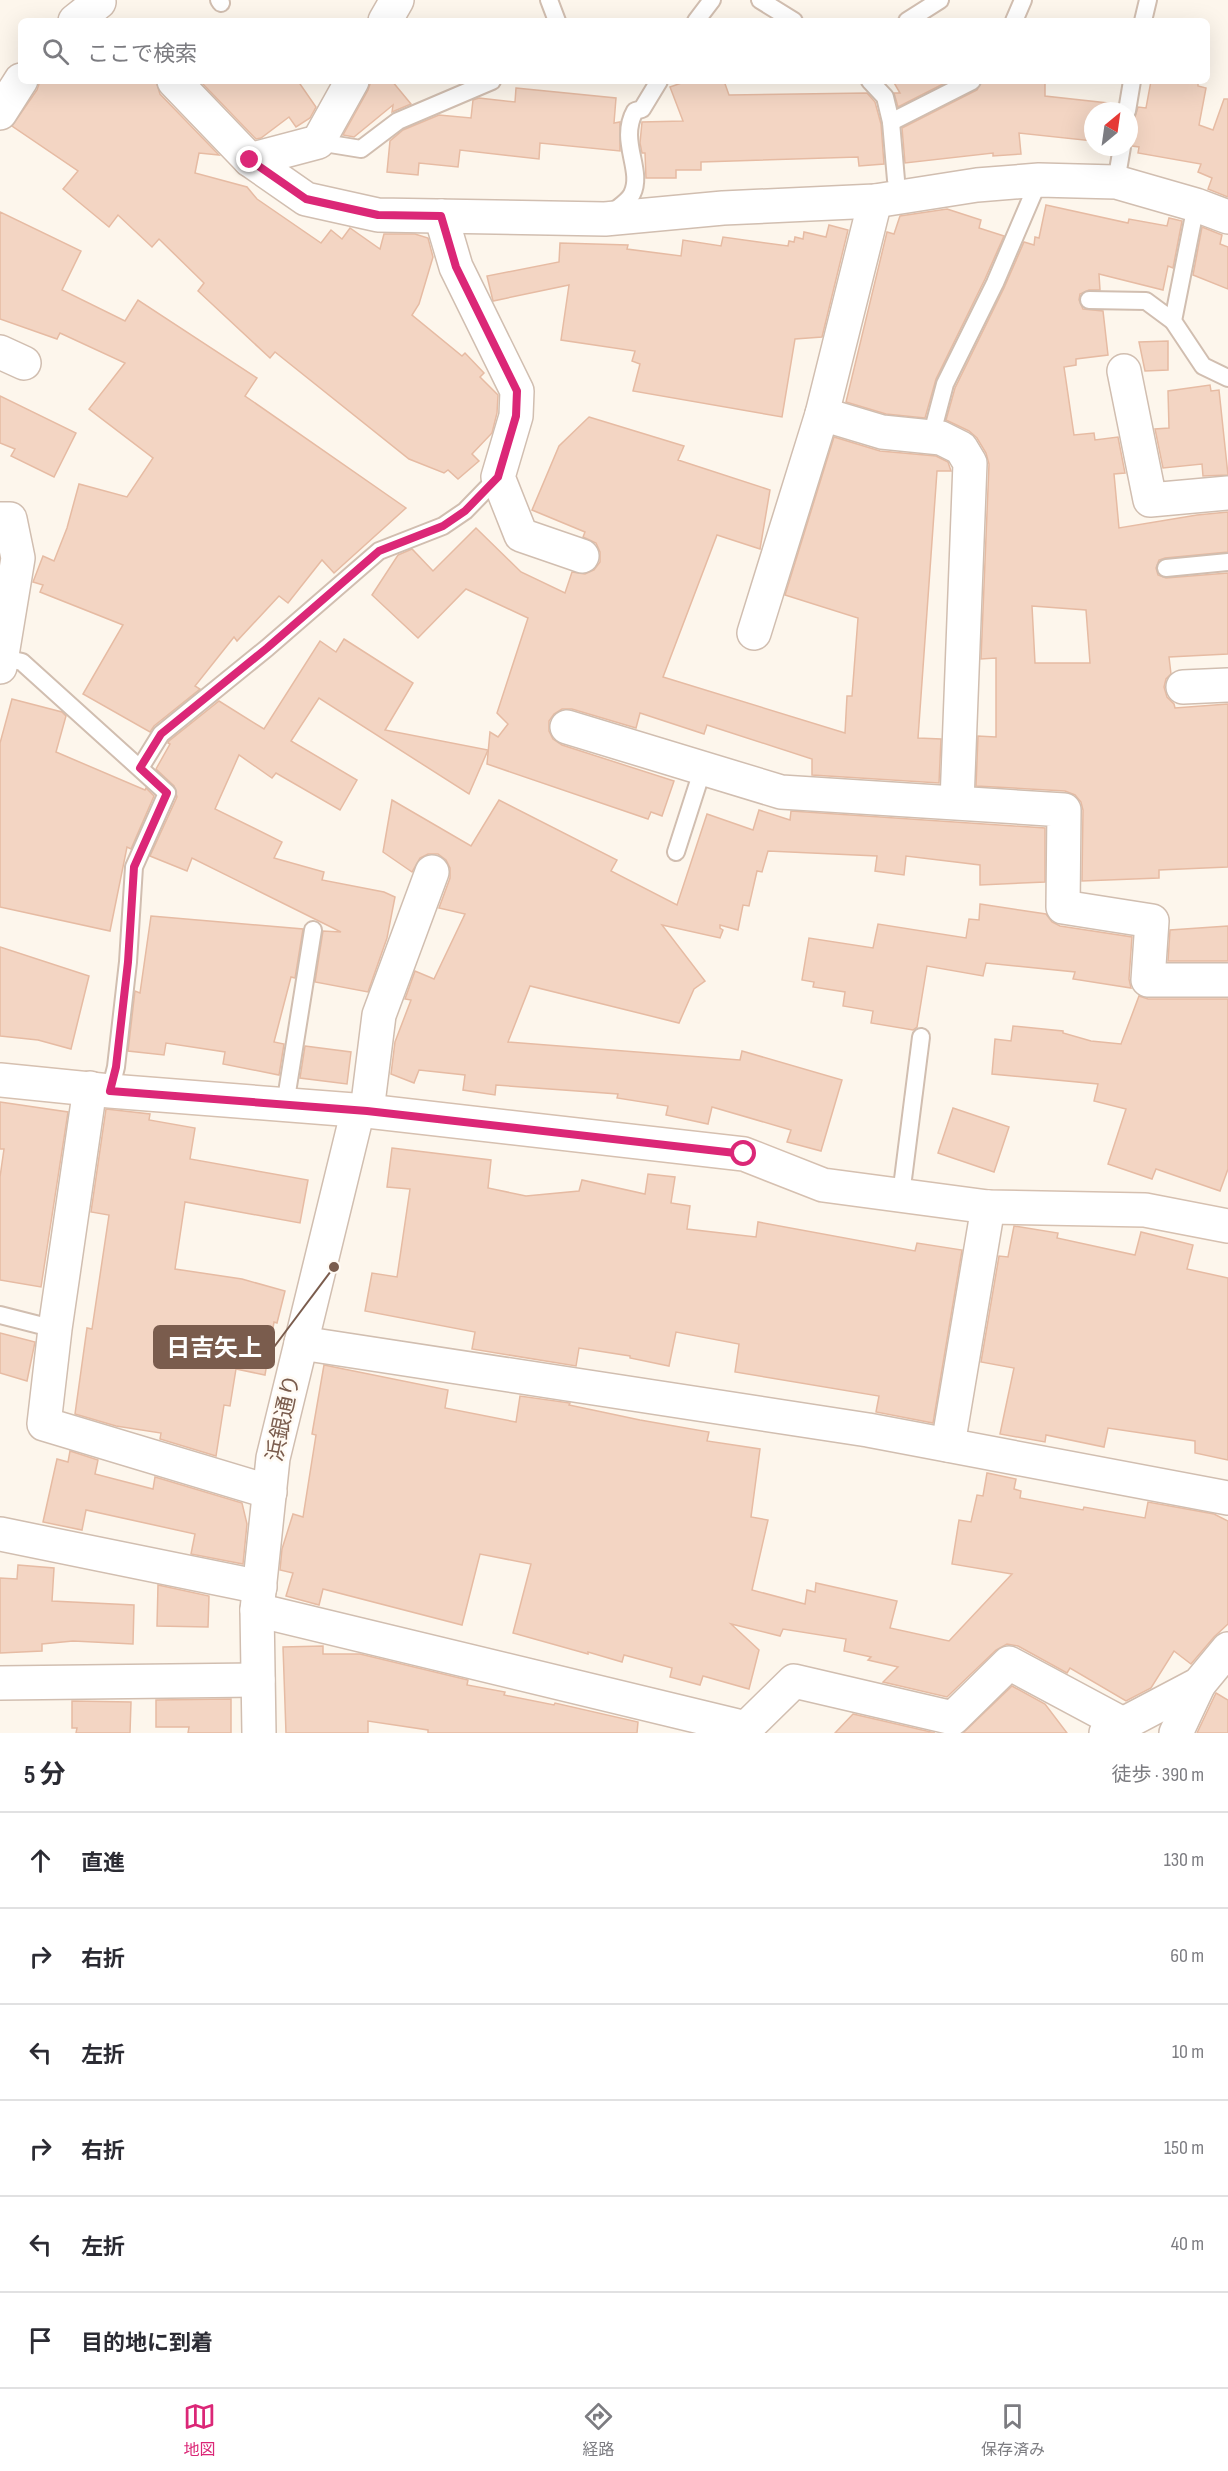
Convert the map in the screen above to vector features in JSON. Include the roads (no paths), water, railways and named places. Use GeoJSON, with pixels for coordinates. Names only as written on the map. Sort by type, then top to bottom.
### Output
{"type":"FeatureCollection","features":[{"type":"Feature","properties":{"kind":"street"},"geometry":{"type":"LineString","coordinates":[[387,18],[397,0]]}},
{"type":"Feature","properties":{"kind":"street"},"geometry":{"type":"LineString","coordinates":[[0,113],[18,84]]}},
{"type":"Feature","properties":{"kind":"street"},"geometry":{"type":"LineString","coordinates":[[177,84],[250,160],[306,199],[378,215],[604,219],[886,191],[1039,180],[1116,182],[1196,205],[1228,217]]}},
{"type":"Feature","properties":{"kind":"street"},"geometry":{"type":"LineString","coordinates":[[250,160],[318,142],[350,84]]}},
{"type":"Feature","properties":{"kind":"street"},"geometry":{"type":"LineString","coordinates":[[754,633],[822,414],[886,191]]}},
{"type":"Feature","properties":{"kind":"street"},"geometry":{"type":"LineString","coordinates":[[441,216],[456,267],[517,391],[516,416],[498,477],[521,535],[582,556]]}},
{"type":"Feature","properties":{"kind":"street"},"geometry":{"type":"LineString","coordinates":[[1124,371],[1150,500],[1228,493]]}},
{"type":"Feature","properties":{"kind":"street"},"geometry":{"type":"LineString","coordinates":[[822,414],[882,432],[941,438],[962,447],[970,463],[957,802]]}},
{"type":"Feature","properties":{"kind":"street"},"geometry":{"type":"LineString","coordinates":[[0,519],[10,519],[18,558],[0,661]]}},
{"type":"Feature","properties":{"kind":"street"},"geometry":{"type":"LineString","coordinates":[[1183,687],[1228,685]]}},
{"type":"Feature","properties":{"kind":"street"},"geometry":{"type":"LineString","coordinates":[[567,727],[781,792],[1064,810],[1063,907],[1152,921],[1148,980],[1228,980]]}},
{"type":"Feature","properties":{"kind":"street","name":"浜銀通り"},"geometry":{"type":"LineString","coordinates":[[259,1733],[258,1598],[273,1458],[362,1111],[379,1015],[432,872]]}},
{"type":"Feature","properties":{"kind":"street"},"geometry":{"type":"LineString","coordinates":[[0,1080],[362,1111],[744,1154],[823,1185],[988,1207],[1145,1210],[1228,1226]]}},
{"type":"Feature","properties":{"kind":"street"},"geometry":{"type":"LineString","coordinates":[[100,1090],[55,1329],[44,1424],[270,1492]]}},
{"type":"Feature","properties":{"kind":"street"},"geometry":{"type":"LineString","coordinates":[[948,1445],[988,1207]]}},
{"type":"Feature","properties":{"kind":"street"},"geometry":{"type":"LineString","coordinates":[[301,1343],[868,1430],[1228,1498]]}},
{"type":"Feature","properties":{"kind":"street"},"geometry":{"type":"LineString","coordinates":[[0,1534],[258,1598],[743,1730],[794,1681],[953,1718],[1009,1663],[1113,1728],[1199,1684]]}},
{"type":"Feature","properties":{"kind":"street"},"geometry":{"type":"LineString","coordinates":[[1176,1733],[1199,1684],[1228,1649]]}},
{"type":"Feature","properties":{"kind":"street"},"geometry":{"type":"LineString","coordinates":[[0,1683],[258,1680]]}},
{"type":"Feature","properties":{"kind":"lane"},"geometry":{"type":"LineString","coordinates":[[549,0],[556,18]]}},
{"type":"Feature","properties":{"kind":"lane"},"geometry":{"type":"LineString","coordinates":[[698,18],[712,0]]}},
{"type":"Feature","properties":{"kind":"lane"},"geometry":{"type":"LineString","coordinates":[[760,0],[789,18]]}},
{"type":"Feature","properties":{"kind":"lane"},"geometry":{"type":"LineString","coordinates":[[912,18],[940,0]]}},
{"type":"Feature","properties":{"kind":"lane"},"geometry":{"type":"LineString","coordinates":[[1015,18],[1023,0]]}},
{"type":"Feature","properties":{"kind":"lane"},"geometry":{"type":"LineString","coordinates":[[1144,18],[1148,0]]}},
{"type":"Feature","properties":{"kind":"lane"},"geometry":{"type":"LineString","coordinates":[[318,142],[362,149],[398,121],[485,84]]}},
{"type":"Feature","properties":{"kind":"lane"},"geometry":{"type":"LineString","coordinates":[[604,219],[631,196],[636,183],[628,132],[631,119],[635,111],[642,109],[657,84]]}},
{"type":"Feature","properties":{"kind":"lane"},"geometry":{"type":"LineString","coordinates":[[873,84],[885,97],[891,122],[886,191]]}},
{"type":"Feature","properties":{"kind":"lane"},"geometry":{"type":"LineString","coordinates":[[891,122],[966,84]]}},
{"type":"Feature","properties":{"kind":"lane"},"geometry":{"type":"LineString","coordinates":[[1128,102],[1132,84]]}},
{"type":"Feature","properties":{"kind":"lane"},"geometry":{"type":"LineString","coordinates":[[1116,182],[1120,156]]}},
{"type":"Feature","properties":{"kind":"lane"},"geometry":{"type":"LineString","coordinates":[[931,437],[945,384],[995,283],[1039,180]]}},
{"type":"Feature","properties":{"kind":"lane"},"geometry":{"type":"LineString","coordinates":[[1173,321],[1196,205]]}},
{"type":"Feature","properties":{"kind":"lane"},"geometry":{"type":"LineString","coordinates":[[1089,300],[1146,301],[1173,321],[1203,366],[1228,378]]}},
{"type":"Feature","properties":{"kind":"lane"},"geometry":{"type":"LineString","coordinates":[[140,768],[161,734],[267,648],[379,551],[443,526],[465,511],[498,477]]}},
{"type":"Feature","properties":{"kind":"lane"},"geometry":{"type":"LineString","coordinates":[[1166,568],[1228,562]]}},
{"type":"Feature","properties":{"kind":"lane"},"geometry":{"type":"LineString","coordinates":[[0,661],[22,662],[167,793],[134,867],[116,1067],[100,1090]]}},
{"type":"Feature","properties":{"kind":"lane"},"geometry":{"type":"LineString","coordinates":[[676,852],[703,768]]}},
{"type":"Feature","properties":{"kind":"lane"},"geometry":{"type":"LineString","coordinates":[[285,1104],[313,930]]}},
{"type":"Feature","properties":{"kind":"lane"},"geometry":{"type":"LineString","coordinates":[[901,1195],[921,1037]]}},
{"type":"Feature","properties":{"kind":"lane"},"geometry":{"type":"LineString","coordinates":[[0,1315],[55,1329]]}},
{"type":"Feature","properties":{"kind":"place","name":"日吉矢上"},"geometry":{"type":"Point","coordinates":[334,1267]}}]}
